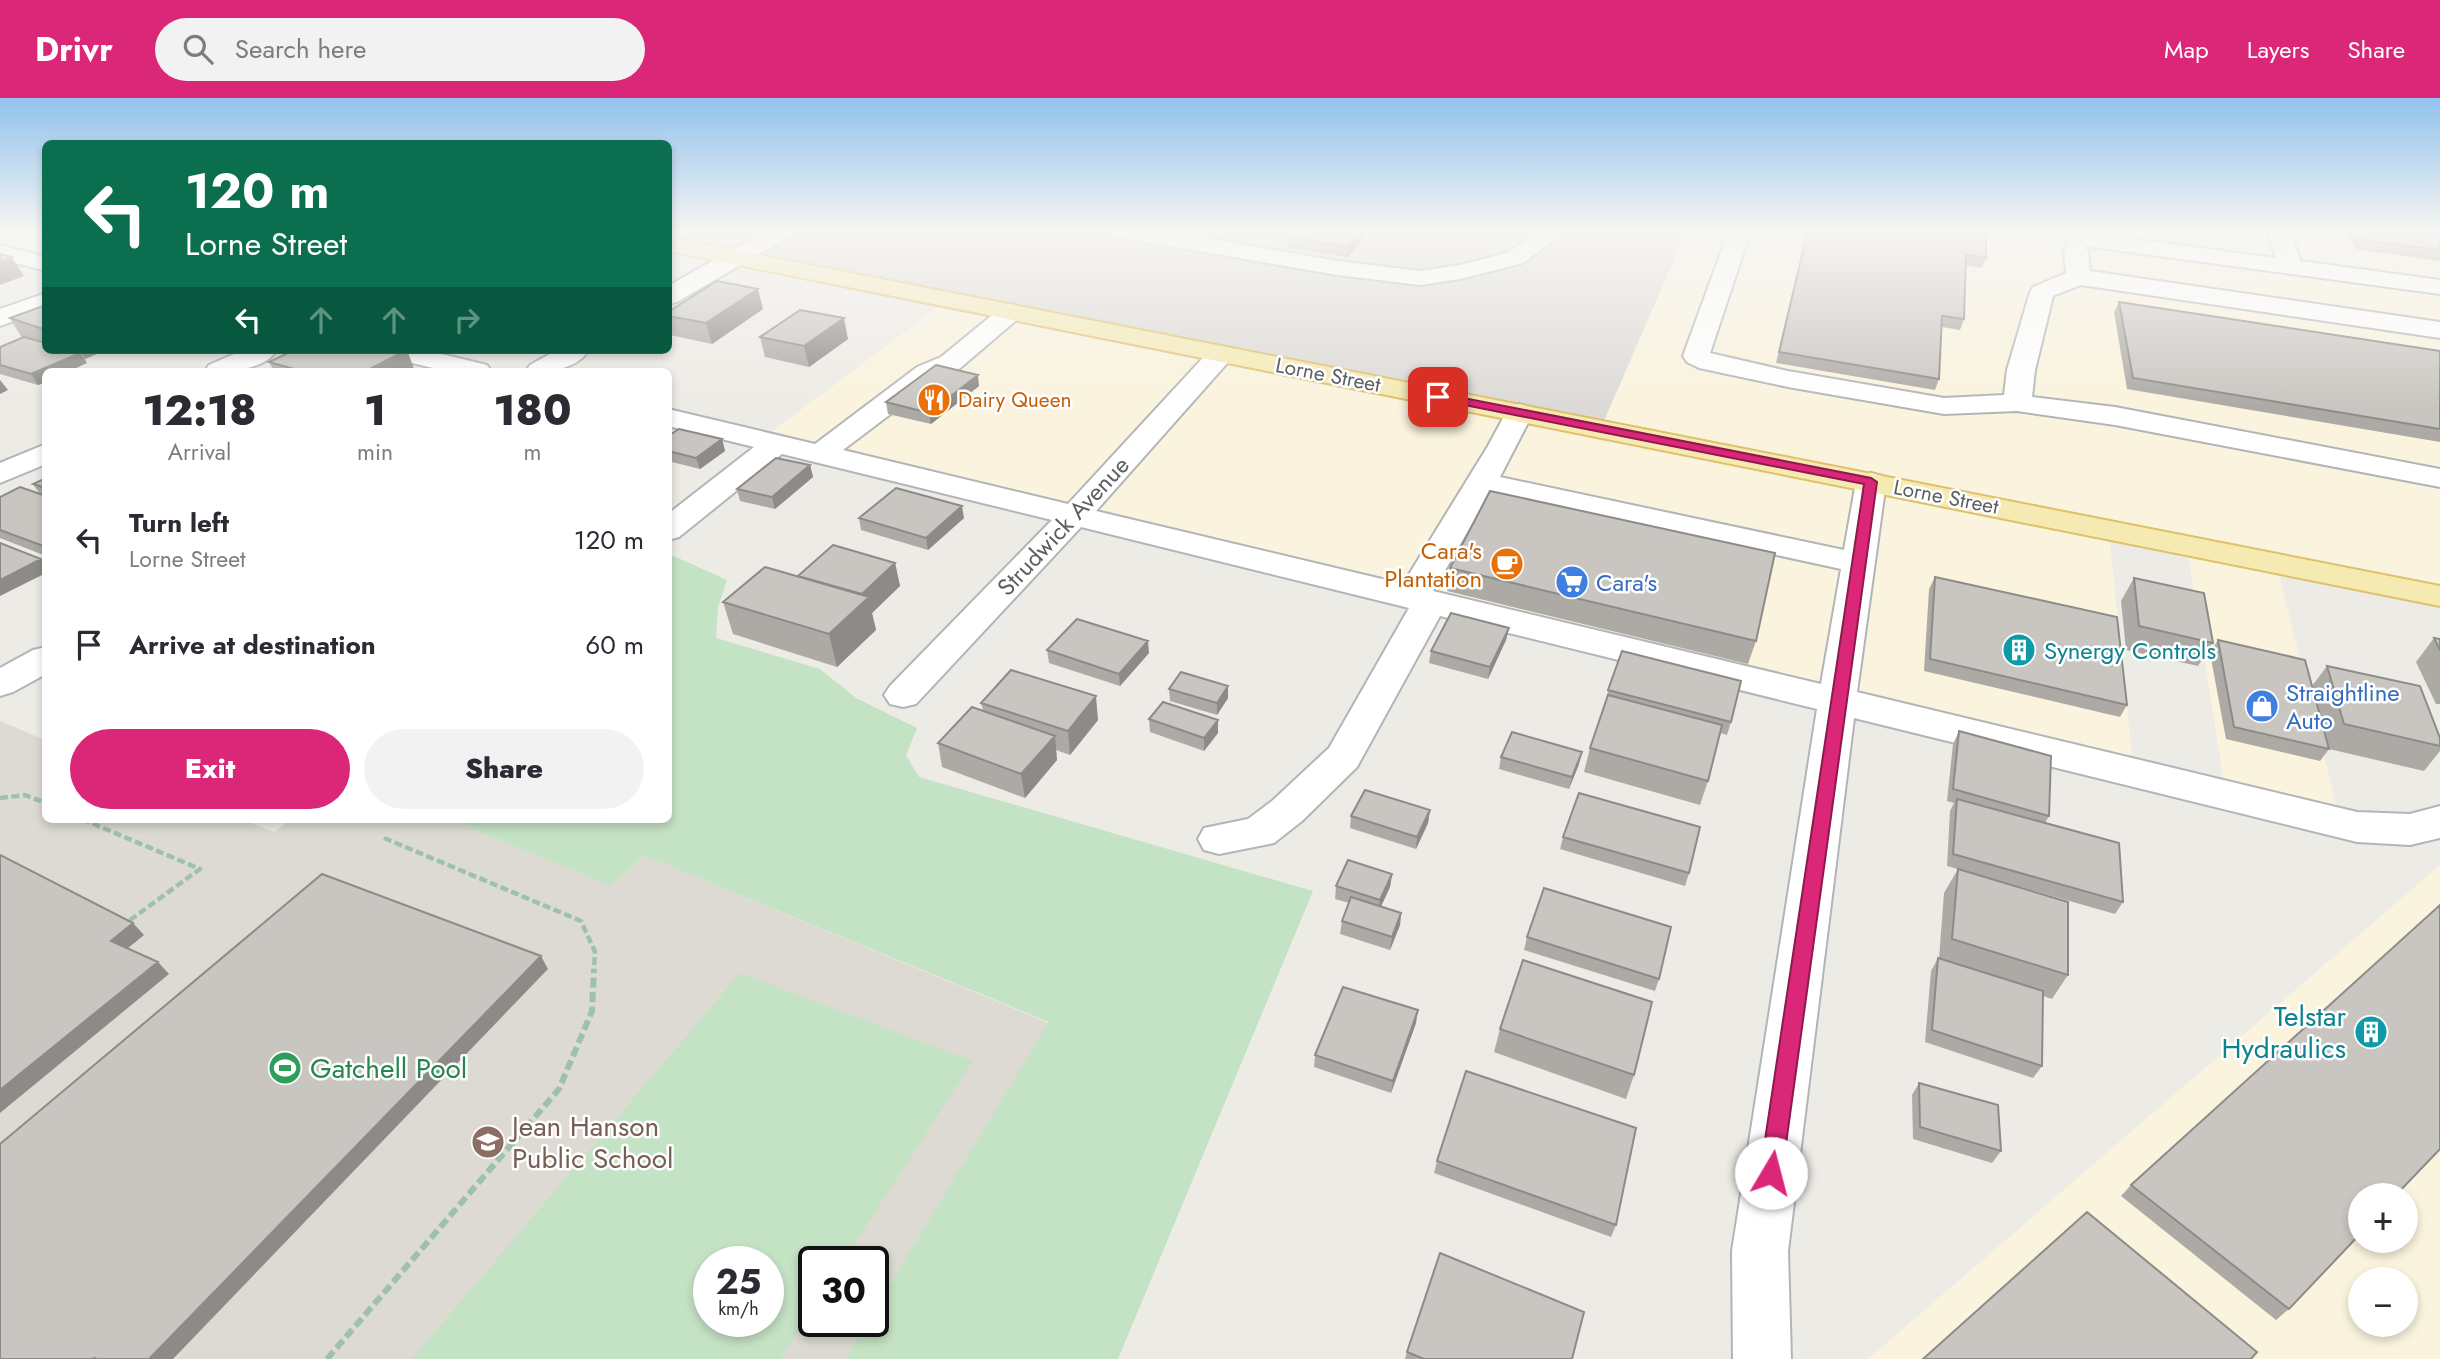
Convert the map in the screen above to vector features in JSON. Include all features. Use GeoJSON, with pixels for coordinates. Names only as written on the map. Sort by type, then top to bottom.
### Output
{"type":"FeatureCollection","features":[{"type":"Feature","properties":{"kind":"main road","name":"Lorne Street"},"geometry":{"type":"LineString","coordinates":[[893,289],[2440,596]]}},
{"type":"Feature","properties":{"kind":"street"},"geometry":{"type":"LineString","coordinates":[[1719,289],[1696,356],[1708,362],[1944,406],[2017,403],[2115,416],[2440,478]]}},
{"type":"Feature","properties":{"kind":"street"},"geometry":{"type":"LineString","coordinates":[[2017,403],[2021,370],[2042,292],[2050,289]]}},
{"type":"Feature","properties":{"kind":"street"},"geometry":{"type":"LineString","coordinates":[[2159,289],[2440,330]]}},
{"type":"Feature","properties":{"kind":"street"},"geometry":{"type":"LineString","coordinates":[[0,318],[42,302]]}},
{"type":"Feature","properties":{"kind":"street"},"geometry":{"type":"LineString","coordinates":[[820,454],[927,373],[950,363],[1011,312]]}},
{"type":"Feature","properties":{"kind":"street"},"geometry":{"type":"LineString","coordinates":[[225,368],[255,354]]}},
{"type":"Feature","properties":{"kind":"street"},"geometry":{"type":"LineString","coordinates":[[409,354],[465,368]]}},
{"type":"Feature","properties":{"kind":"street"},"geometry":{"type":"LineString","coordinates":[[545,368],[569,354]]}},
{"type":"Feature","properties":{"kind":"street","name":"Strudwick Avenue"},"geometry":{"type":"LineString","coordinates":[[903,695],[1074,515],[1221,354]]}},
{"type":"Feature","properties":{"kind":"street"},"geometry":{"type":"LineString","coordinates":[[1219,839],[1259,832],[1287,811],[1343,757],[1519,413]]}},
{"type":"Feature","properties":{"kind":"street"},"geometry":{"type":"LineString","coordinates":[[672,418],[2357,827],[2404,830],[2430,826],[2440,821]]}},
{"type":"Feature","properties":{"kind":"street"},"geometry":{"type":"LineString","coordinates":[[672,527],[777,443]]}},
{"type":"Feature","properties":{"kind":"street"},"geometry":{"type":"LineString","coordinates":[[0,474],[42,455]]}},
{"type":"Feature","properties":{"kind":"street"},"geometry":{"type":"LineString","coordinates":[[1482,482],[1859,563]]}},
{"type":"Feature","properties":{"kind":"street"},"geometry":{"type":"LineString","coordinates":[[1762,1359],[1760,1251],[1837,700],[1871,482]]}},
{"type":"Feature","properties":{"kind":"street"},"geometry":{"type":"LineString","coordinates":[[0,684],[42,660]]}},
{"type":"Feature","properties":{"kind":"path"},"geometry":{"type":"LineString","coordinates":[[0,798],[25,795],[42,801]]}},
{"type":"Feature","properties":{"kind":"path"},"geometry":{"type":"LineString","coordinates":[[91,823],[200,869],[124,925]]}},
{"type":"Feature","properties":{"kind":"path"},"geometry":{"type":"LineString","coordinates":[[327,1359],[559,1089],[592,1011],[596,952],[581,921],[384,838]]}},
{"type":"Feature","properties":{"kind":"shaded area"},"geometry":{"type":"Polygon","coordinates":[[[890,289],[1661,289],[1600,430],[890,289]]]}},
{"type":"Feature","properties":{"kind":"shaded area"},"geometry":{"type":"Polygon","coordinates":[[[1661,289],[2440,289],[2440,598],[2277,566],[2341,824],[2226,797],[2187,547],[2109,533],[2134,774],[759,441],[946,301],[1600,430],[1661,289]]]}},
{"type":"Feature","properties":{"kind":"shaded area","name":"Jean Hanson Public School"},"geometry":{"type":"Polygon","coordinates":[[[0,721],[42,739],[42,823],[251,823],[274,832],[286,823],[459,823],[611,886],[643,855],[1049,1023],[889,1286],[889,1246],[798,1246],[798,1337],[858,1337],[845,1359],[0,1359],[0,721]]]}},
{"type":"Feature","properties":{"kind":"shaded area"},"geometry":{"type":"Polygon","coordinates":[[[2440,865],[2440,1359],[1868,1359],[2440,865]]]}},
{"type":"Feature","properties":{"kind":"green space"},"geometry":{"type":"Polygon","coordinates":[[[672,555],[727,580],[718,607],[716,638],[820,669],[856,698],[917,728],[906,755],[919,777],[1313,891],[1118,1359],[845,1359],[858,1337],[889,1337],[889,1286],[1049,1022],[643,855],[611,886],[459,823],[672,823],[672,555]]]}},
{"type":"Feature","properties":{"kind":"green space"},"geometry":{"type":"Polygon","coordinates":[[[740,973],[973,1061],[853,1246],[798,1246],[798,1331],[780,1359],[412,1359],[740,973]]]}},
{"type":"Feature","properties":{"kind":"building"},"geometry":{"type":"Polygon","coordinates":[[[705,289],[758,289],[706,323],[672,317],[672,309],[705,289]]]}},
{"type":"Feature","properties":{"kind":"building"},"geometry":{"type":"Polygon","coordinates":[[[1794,289],[1965,289],[1964,319],[1942,316],[1939,379],[1779,352],[1794,289]]]}},
{"type":"Feature","properties":{"kind":"building"},"geometry":{"type":"Polygon","coordinates":[[[2119,302],[2440,351],[2440,429],[2133,378],[2119,302]]]}},
{"type":"Feature","properties":{"kind":"building"},"geometry":{"type":"Polygon","coordinates":[[[42,306],[42,329],[10,318],[42,306]]]}},
{"type":"Feature","properties":{"kind":"building"},"geometry":{"type":"Polygon","coordinates":[[[800,310],[844,318],[804,346],[760,337],[800,310]]]}},
{"type":"Feature","properties":{"kind":"building"},"geometry":{"type":"Polygon","coordinates":[[[24,337],[42,342],[42,354],[78,354],[31,374],[0,365],[0,347],[24,337]]]}},
{"type":"Feature","properties":{"kind":"building"},"geometry":{"type":"Polygon","coordinates":[[[286,354],[399,354],[372,368],[290,368],[269,362],[286,354]]]}},
{"type":"Feature","properties":{"kind":"building"},"geometry":{"type":"Polygon","coordinates":[[[936,365],[978,375],[929,413],[886,402],[936,365]]]}},
{"type":"Feature","properties":{"kind":"building"},"geometry":{"type":"Polygon","coordinates":[[[679,429],[722,439],[696,458],[672,452],[672,433],[679,429]]]}},
{"type":"Feature","properties":{"kind":"building"},"geometry":{"type":"Polygon","coordinates":[[[776,458],[810,465],[772,497],[737,489],[776,458]]]}},
{"type":"Feature","properties":{"kind":"building"},"geometry":{"type":"Polygon","coordinates":[[[42,480],[42,487],[33,484],[42,480]]]}},
{"type":"Feature","properties":{"kind":"building"},"geometry":{"type":"Polygon","coordinates":[[[20,487],[42,495],[42,546],[0,530],[0,497],[20,487]]]}},
{"type":"Feature","properties":{"kind":"building"},"geometry":{"type":"Polygon","coordinates":[[[896,488],[962,506],[926,538],[859,518],[896,488]]]}},
{"type":"Feature","properties":{"kind":"building"},"geometry":{"type":"Polygon","coordinates":[[[1490,491],[1775,553],[1756,641],[1450,568],[1490,491]]]}},
{"type":"Feature","properties":{"kind":"building"},"geometry":{"type":"Polygon","coordinates":[[[0,543],[41,559],[0,580],[0,543]]]}},
{"type":"Feature","properties":{"kind":"building"},"geometry":{"type":"Polygon","coordinates":[[[833,545],[895,563],[862,594],[798,576],[833,545]]]}},
{"type":"Feature","properties":{"kind":"building"},"geometry":{"type":"Polygon","coordinates":[[[765,567],[869,597],[829,634],[723,602],[765,567]]]}},
{"type":"Feature","properties":{"kind":"building","name":"Synergy Controls"},"geometry":{"type":"Polygon","coordinates":[[[1935,577],[2117,617],[2127,705],[1930,659],[1935,577]]]}},
{"type":"Feature","properties":{"kind":"building"},"geometry":{"type":"Polygon","coordinates":[[[2134,578],[2204,593],[2213,643],[2139,626],[2134,578]]]}},
{"type":"Feature","properties":{"kind":"building"},"geometry":{"type":"Polygon","coordinates":[[[1451,613],[1509,628],[1490,667],[1431,651],[1451,613]]]}},
{"type":"Feature","properties":{"kind":"building"},"geometry":{"type":"Polygon","coordinates":[[[1077,619],[1148,641],[1119,674],[1047,650],[1077,619]]]}},
{"type":"Feature","properties":{"kind":"building"},"geometry":{"type":"Polygon","coordinates":[[[2434,638],[2440,639],[2440,650],[2434,638]]]}},
{"type":"Feature","properties":{"kind":"building","name":"Straightline Auto"},"geometry":{"type":"Polygon","coordinates":[[[2218,640],[2305,660],[2329,749],[2234,727],[2218,640]]]}},
{"type":"Feature","properties":{"kind":"building"},"geometry":{"type":"Polygon","coordinates":[[[1622,651],[1741,681],[1731,722],[1608,690],[1622,651]]]}},
{"type":"Feature","properties":{"kind":"building"},"geometry":{"type":"Polygon","coordinates":[[[2327,666],[2420,686],[2440,738],[2440,746],[2344,724],[2327,666]]]}},
{"type":"Feature","properties":{"kind":"building"},"geometry":{"type":"Polygon","coordinates":[[[1011,670],[1096,696],[1068,731],[981,703],[1011,670]]]}},
{"type":"Feature","properties":{"kind":"building"},"geometry":{"type":"Polygon","coordinates":[[[1181,672],[1228,686],[1217,703],[1169,689],[1181,672]]]}},
{"type":"Feature","properties":{"kind":"building"},"geometry":{"type":"Polygon","coordinates":[[[1608,695],[1722,725],[1708,781],[1590,748],[1608,695]]]}},
{"type":"Feature","properties":{"kind":"building"},"geometry":{"type":"Polygon","coordinates":[[[1163,702],[1218,720],[1204,738],[1149,719],[1163,702]]]}},
{"type":"Feature","properties":{"kind":"building"},"geometry":{"type":"Polygon","coordinates":[[[972,707],[1055,736],[1021,774],[938,743],[972,707]]]}},
{"type":"Feature","properties":{"kind":"building"},"geometry":{"type":"Polygon","coordinates":[[[1959,731],[2051,756],[2049,816],[1953,789],[1959,731]]]}},
{"type":"Feature","properties":{"kind":"building"},"geometry":{"type":"Polygon","coordinates":[[[1512,732],[1582,752],[1572,777],[1501,757],[1512,732]]]}},
{"type":"Feature","properties":{"kind":"building"},"geometry":{"type":"Polygon","coordinates":[[[1365,790],[1430,810],[1417,837],[1351,816],[1365,790]]]}},
{"type":"Feature","properties":{"kind":"building"},"geometry":{"type":"Polygon","coordinates":[[[1579,793],[1700,827],[1689,873],[1563,837],[1579,793]]]}},
{"type":"Feature","properties":{"kind":"building"},"geometry":{"type":"Polygon","coordinates":[[[1957,799],[2119,843],[2123,902],[1953,854],[1957,799]]]}},
{"type":"Feature","properties":{"kind":"building"},"geometry":{"type":"Polygon","coordinates":[[[0,855],[133,923],[111,941],[158,962],[0,1090],[0,855]]]}},
{"type":"Feature","properties":{"kind":"building"},"geometry":{"type":"Polygon","coordinates":[[[1348,860],[1392,874],[1380,900],[1336,886],[1348,860]]]}},
{"type":"Feature","properties":{"kind":"building"},"geometry":{"type":"Polygon","coordinates":[[[1958,869],[2068,902],[2068,975],[1952,939],[1958,869]]]}},
{"type":"Feature","properties":{"kind":"building","name":"Gatchell Pool"},"geometry":{"type":"Polygon","coordinates":[[[322,874],[541,956],[149,1359],[0,1359],[0,1144],[322,874]]]}},
{"type":"Feature","properties":{"kind":"building"},"geometry":{"type":"Polygon","coordinates":[[[1544,888],[1671,927],[1659,979],[1527,937],[1544,888]]]}},
{"type":"Feature","properties":{"kind":"building"},"geometry":{"type":"Polygon","coordinates":[[[1351,897],[1401,913],[1392,937],[1342,921],[1351,897]]]}},
{"type":"Feature","properties":{"kind":"building","name":"Telstar Hydraulics"},"geometry":{"type":"Polygon","coordinates":[[[2440,905],[2440,1149],[2407,1183],[2348,1183],[2348,1247],[2289,1309],[2131,1185],[2440,905]]]}},
{"type":"Feature","properties":{"kind":"building"},"geometry":{"type":"Polygon","coordinates":[[[1938,958],[2043,991],[2042,1066],[1932,1030],[1938,958]]]}},
{"type":"Feature","properties":{"kind":"building"},"geometry":{"type":"Polygon","coordinates":[[[1523,960],[1652,1002],[1634,1075],[1500,1029],[1523,960]]]}},
{"type":"Feature","properties":{"kind":"building"},"geometry":{"type":"Polygon","coordinates":[[[1343,987],[1418,1010],[1393,1081],[1315,1055],[1343,987]]]}},
{"type":"Feature","properties":{"kind":"building"},"geometry":{"type":"Polygon","coordinates":[[[1466,1071],[1636,1128],[1616,1225],[1437,1161],[1466,1071]]]}},
{"type":"Feature","properties":{"kind":"building"},"geometry":{"type":"Polygon","coordinates":[[[1919,1083],[1998,1105],[2001,1151],[1920,1127],[1919,1083]]]}},
{"type":"Feature","properties":{"kind":"building"},"geometry":{"type":"Polygon","coordinates":[[[2087,1212],[2257,1352],[2251,1359],[1923,1359],[2087,1212]]]}},
{"type":"Feature","properties":{"kind":"building"},"geometry":{"type":"Polygon","coordinates":[[[1440,1253],[1584,1312],[1572,1359],[1424,1359],[1407,1352],[1440,1253]]]}},
{"type":"Feature","properties":{"kind":"place","name":"Dairy Queen"},"geometry":{"type":"Point","coordinates":[934,400]}},
{"type":"Feature","properties":{"kind":"place","name":"Cara's Plantation"},"geometry":{"type":"Point","coordinates":[1507,564]}},
{"type":"Feature","properties":{"kind":"place","name":"Cara's"},"geometry":{"type":"Point","coordinates":[1572,582]}},
{"type":"Feature","properties":{"kind":"place","name":"Synergy Controls"},"geometry":{"type":"Point","coordinates":[2019,650]}},
{"type":"Feature","properties":{"kind":"place","name":"Straightline Auto"},"geometry":{"type":"Point","coordinates":[2262,706]}},
{"type":"Feature","properties":{"kind":"place","name":"Telstar Hydraulics"},"geometry":{"type":"Point","coordinates":[2371,1032]}},
{"type":"Feature","properties":{"kind":"place","name":"Gatchell Pool"},"geometry":{"type":"Point","coordinates":[285,1068]}},
{"type":"Feature","properties":{"kind":"place","name":"Jean Hanson Public School"},"geometry":{"type":"Point","coordinates":[488,1142]}},
{"type":"Feature","properties":{"kind":"route"},"geometry":{"type":"LineString","coordinates":[[1438,397],[1871,482],[1837,700],[1771,1173]]}}]}
